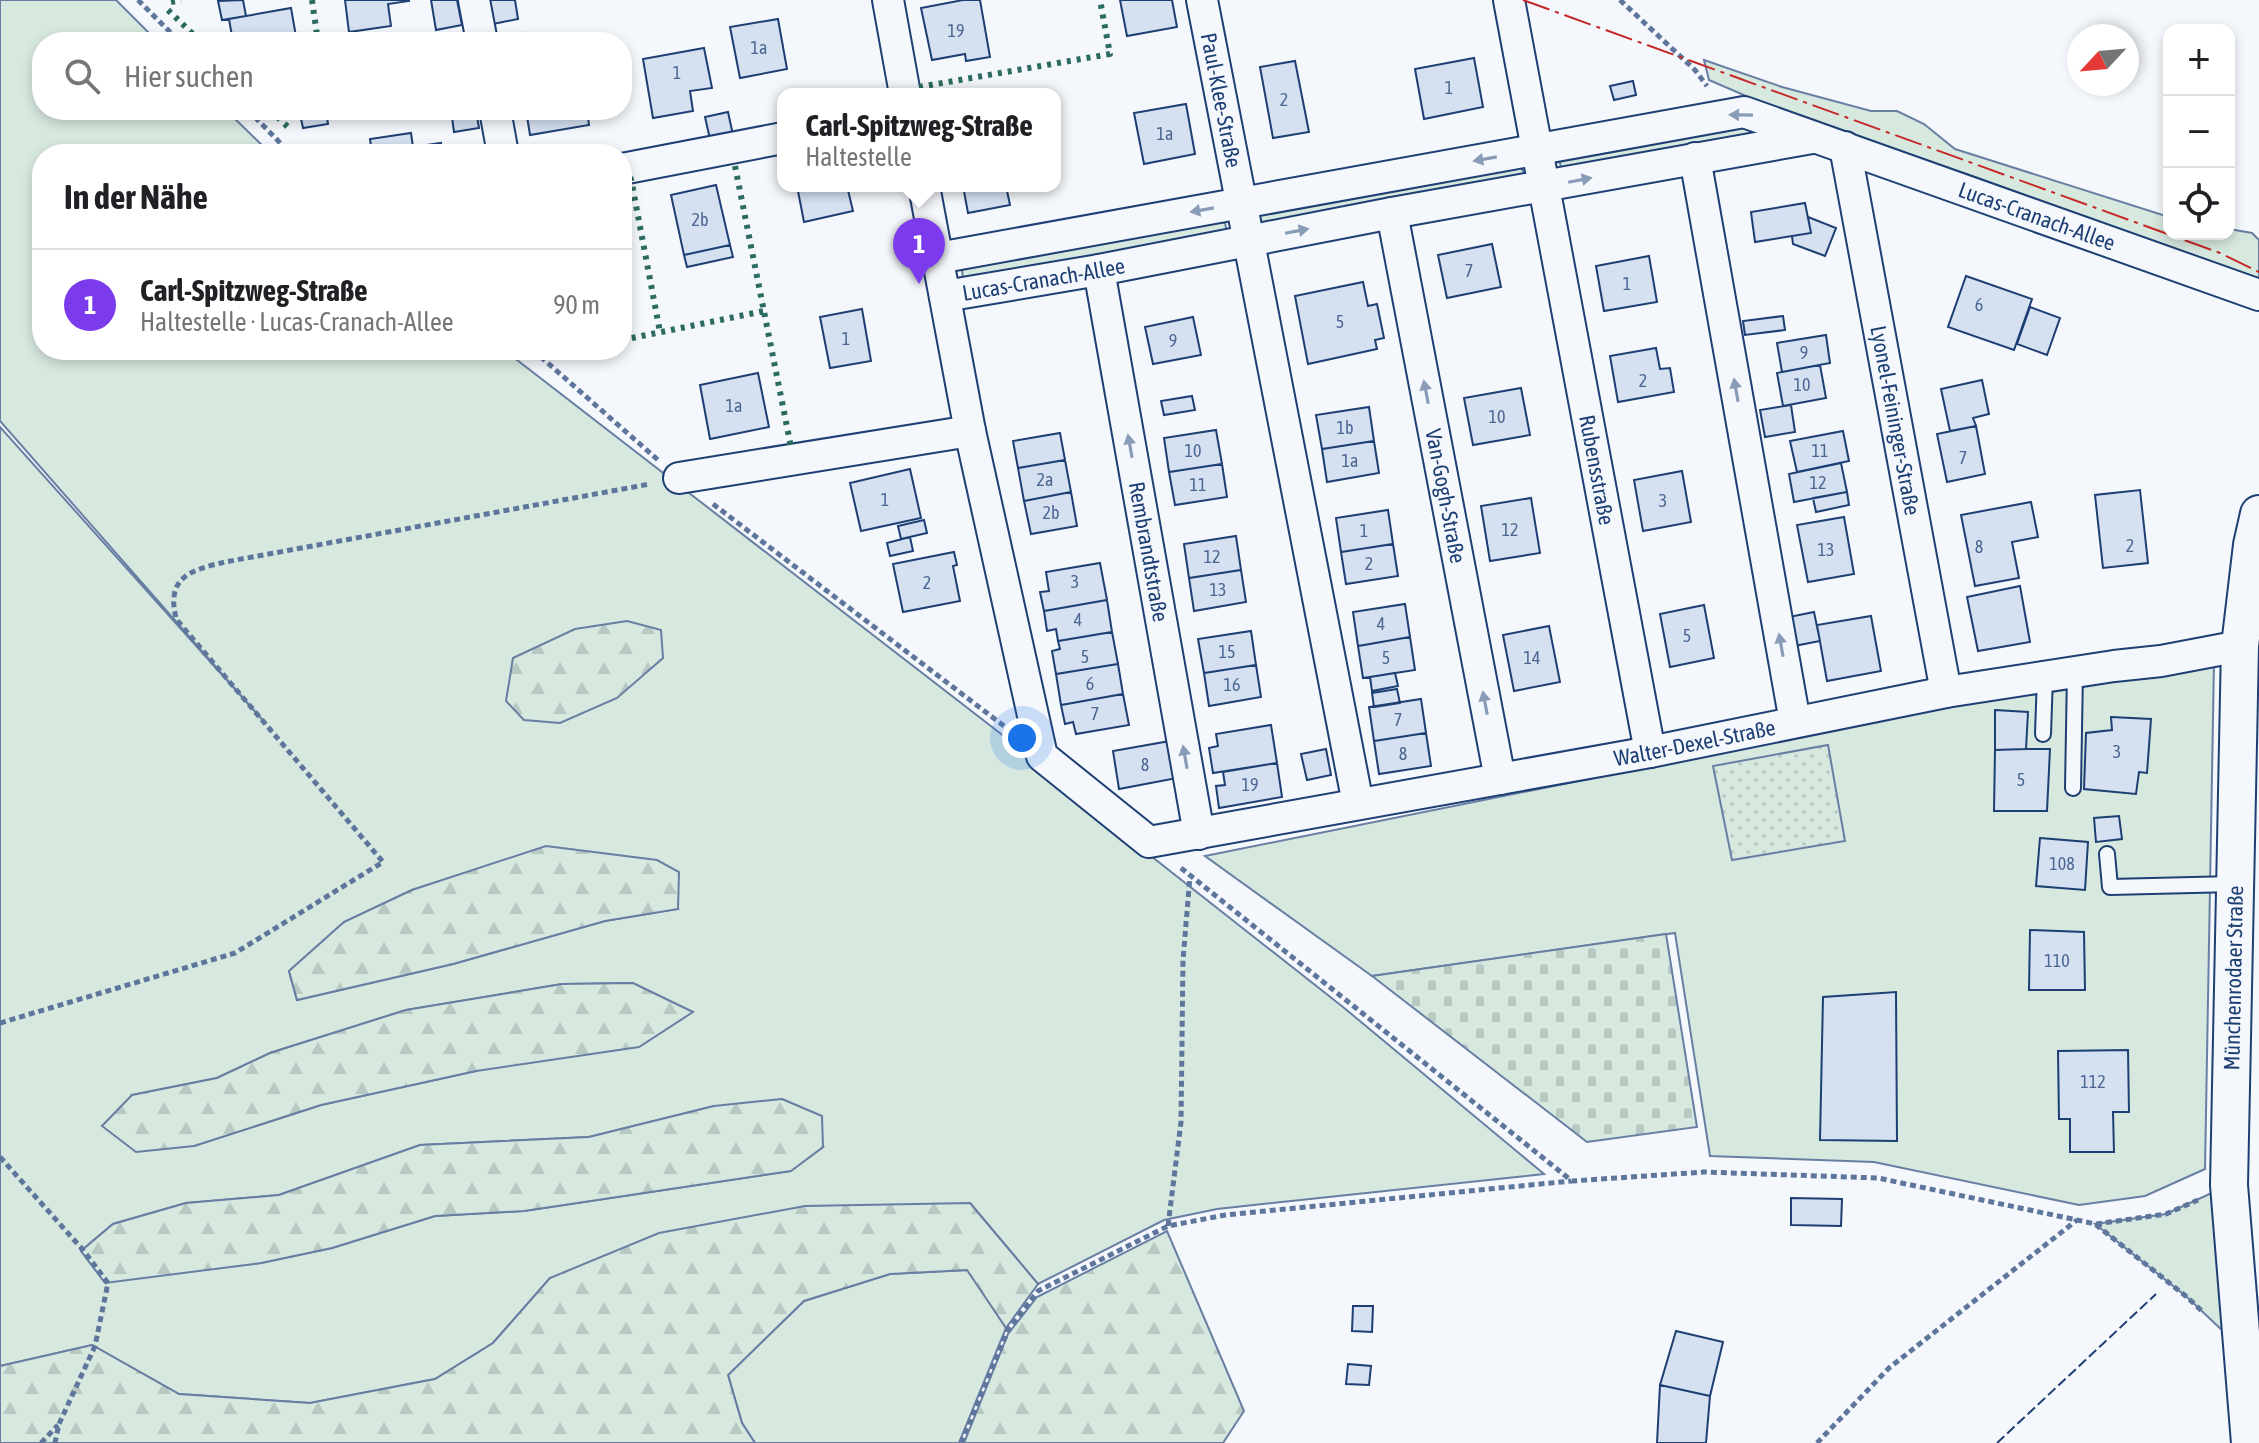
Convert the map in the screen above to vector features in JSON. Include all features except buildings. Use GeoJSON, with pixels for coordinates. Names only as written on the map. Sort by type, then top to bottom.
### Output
{"type":"FeatureCollection","features":[{"type":"Feature","properties":{"kind":"street"},"geometry":{"type":"LineString","coordinates":[[474,0],[480,32]]}},
{"type":"Feature","properties":{"kind":"street"},"geometry":{"type":"LineString","coordinates":[[888,0],[904,88]]}},
{"type":"Feature","properties":{"kind":"street","name":"Paul-Klee-Straße"},"geometry":{"type":"LineString","coordinates":[[1202,0],[1240,203]]}},
{"type":"Feature","properties":{"kind":"street"},"geometry":{"type":"LineString","coordinates":[[1509,0],[1543,187]]}},
{"type":"Feature","properties":{"kind":"street","name":"Lucas-Cranach-Allee"},"geometry":{"type":"LineString","coordinates":[[1815,137],[945,296],[938,258],[1744,112],[1845,147],[2259,295]]}},
{"type":"Feature","properties":{"kind":"street"},"geometry":{"type":"LineString","coordinates":[[497,120],[501,144]]}},
{"type":"Feature","properties":{"kind":"street"},"geometry":{"type":"LineString","coordinates":[[632,167],[777,139]]}},
{"type":"Feature","properties":{"kind":"street","name":"Lyonel-Feininger-Straße"},"geometry":{"type":"LineString","coordinates":[[1845,147],[1946,692]]}},
{"type":"Feature","properties":{"kind":"street"},"geometry":{"type":"LineString","coordinates":[[1695,158],[1795,722]]}},
{"type":"Feature","properties":{"kind":"street","name":"Rubensstraße"},"geometry":{"type":"LineString","coordinates":[[1543,187],[1650,752]]}},
{"type":"Feature","properties":{"kind":"street"},"geometry":{"type":"LineString","coordinates":[[925,192],[938,258]]}},
{"type":"Feature","properties":{"kind":"street"},"geometry":{"type":"LineString","coordinates":[[1240,203],[1358,804]]}},
{"type":"Feature","properties":{"kind":"street","name":"Van-Gogh-Straße"},"geometry":{"type":"LineString","coordinates":[[1392,213],[1500,779]]}},
{"type":"Feature","properties":{"kind":"street","name":"Rembrandtstraße"},"geometry":{"type":"LineString","coordinates":[[1099,270],[1199,834]]}},
{"type":"Feature","properties":{"kind":"street"},"geometry":{"type":"LineString","coordinates":[[945,296],[970,431],[1042,756],[1149,842]]}},
{"type":"Feature","properties":{"kind":"street"},"geometry":{"type":"LineString","coordinates":[[679,478],[970,431]]}},
{"type":"Feature","properties":{"kind":"street","name":"Münchenrodaer Straße"},"geometry":{"type":"LineString","coordinates":[[2250,1443],[2229,1185],[2234,884],[2242,814],[2240,646],[2252,545],[2259,514]]}},
{"type":"Feature","properties":{"kind":"street","name":"Walter-Dexel-Straße"},"geometry":{"type":"LineString","coordinates":[[1149,842],[1650,752],[1946,692],[2161,661],[2240,646]]}},
{"type":"Feature","properties":{"kind":"lane"},"geometry":{"type":"LineString","coordinates":[[2073,788],[2075,672]]}},
{"type":"Feature","properties":{"kind":"lane"},"geometry":{"type":"LineString","coordinates":[[2043,734],[2045,676]]}},
{"type":"Feature","properties":{"kind":"lane"},"geometry":{"type":"LineString","coordinates":[[2107,854],[2110,887],[2234,884]]}},
{"type":"Feature","properties":{"kind":"path"},"geometry":{"type":"LineString","coordinates":[[138,0],[170,32]]}},
{"type":"Feature","properties":{"kind":"path"},"geometry":{"type":"LineString","coordinates":[[1620,0],[1695,70],[1714,96],[1744,112]]}},
{"type":"Feature","properties":{"kind":"path"},"geometry":{"type":"LineString","coordinates":[[258,120],[281,144]]}},
{"type":"Feature","properties":{"kind":"path"},"geometry":{"type":"LineString","coordinates":[[548,361],[679,478],[1042,756]]}},
{"type":"Feature","properties":{"kind":"path"},"geometry":{"type":"LineString","coordinates":[[0,1023],[235,953],[383,862],[176,619],[173,595],[192,570],[679,478]]}},
{"type":"Feature","properties":{"kind":"path"},"geometry":{"type":"LineString","coordinates":[[1149,842],[1572,1181]]}},
{"type":"Feature","properties":{"kind":"path"},"geometry":{"type":"LineString","coordinates":[[1168,1226],[1181,1122],[1183,960],[1190,875]]}},
{"type":"Feature","properties":{"kind":"path"},"geometry":{"type":"LineString","coordinates":[[0,1157],[84,1251],[108,1283],[95,1346],[59,1424],[55,1443]]}},
{"type":"Feature","properties":{"kind":"path"},"geometry":{"type":"LineString","coordinates":[[961,1443],[1009,1328],[1038,1291],[1168,1226],[1225,1215],[1572,1181],[1704,1172],[1878,1178],[2095,1224],[2166,1214],[2229,1185]]}},
{"type":"Feature","properties":{"kind":"path"},"geometry":{"type":"LineString","coordinates":[[1817,1443],[1889,1368],[2077,1220]]}},
{"type":"Feature","properties":{"kind":"path"},"geometry":{"type":"LineString","coordinates":[[2095,1224],[2187,1297],[2244,1351]]}},
{"type":"Feature","properties":{"kind":"path"},"geometry":{"type":"LineString","coordinates":[[41,1443],[59,1424]]}},
{"type":"Feature","properties":{"kind":"green space"},"geometry":{"type":"Polygon","coordinates":[[[0,0],[116,0],[148,32],[32,32],[32,120],[236,120],[261,144],[32,144],[32,360],[517,360],[1036,761],[1343,1007],[1544,1174],[1217,1209],[1164,1220],[1038,1284],[970,1203],[550,1278],[493,1343],[435,1379],[310,1403],[179,1394],[92,1345],[0,1366],[0,427],[266,724],[0,421],[0,0]],[[546,847],[412,890],[344,922],[289,971],[297,1000],[453,964],[605,921],[677,909],[546,847]],[[633,983],[562,984],[406,1010],[270,1053],[217,1078],[132,1095],[194,1146],[321,1105],[476,1071],[633,983]],[[714,1106],[589,1137],[420,1145],[279,1195],[186,1203],[113,1224],[81,1251],[105,1282],[261,1263],[332,1248],[435,1216],[524,1211],[790,1171],[823,1147],[714,1106]]]}},
{"type":"Feature","properties":{"kind":"green space"},"geometry":{"type":"Polygon","coordinates":[[[1704,60],[1782,87],[1871,111],[1897,111],[1924,124],[1955,149],[2163,215],[2163,240],[2235,240],[2235,230],[2252,233],[2259,240],[2259,281],[1975,177],[1776,109],[1709,80],[1704,60]]]}},
{"type":"Feature","properties":{"kind":"green space"},"geometry":{"type":"Polygon","coordinates":[[[1735,123],[1774,137],[1604,163],[1561,167],[1559,160],[1735,123]]]}},
{"type":"Feature","properties":{"kind":"green space"},"geometry":{"type":"Polygon","coordinates":[[[1519,166],[1524,178],[1263,225],[1257,221],[1255,213],[1519,166]]]}},
{"type":"Feature","properties":{"kind":"green space"},"geometry":{"type":"Polygon","coordinates":[[[1225,223],[1227,232],[1221,238],[963,278],[961,263],[1225,223]]]}},
{"type":"Feature","properties":{"kind":"green space"},"geometry":{"type":"Polygon","coordinates":[[[627,621],[661,630],[663,658],[617,698],[560,723],[524,720],[506,701],[513,658],[575,629],[627,621]]]}},
{"type":"Feature","properties":{"kind":"green space"},"geometry":{"type":"Polygon","coordinates":[[[2214,662],[2205,1169],[2145,1196],[2079,1205],[1874,1162],[1710,1156],[1675,933],[1372,976],[1205,856],[2031,690],[2214,662]]]}},
{"type":"Feature","properties":{"kind":"green space"},"geometry":{"type":"Polygon","coordinates":[[[1828,745],[1845,841],[1732,860],[1713,766],[1828,745]]]}},
{"type":"Feature","properties":{"kind":"green space"},"geometry":{"type":"Polygon","coordinates":[[[546,846],[657,860],[679,872],[678,909],[605,921],[453,964],[297,1000],[289,971],[344,922],[412,890],[546,846]]]}},
{"type":"Feature","properties":{"kind":"green space"},"geometry":{"type":"Polygon","coordinates":[[[1666,934],[1697,1127],[1587,1142],[1372,976],[1666,934]]]}},
{"type":"Feature","properties":{"kind":"green space"},"geometry":{"type":"Polygon","coordinates":[[[633,983],[693,1012],[639,1047],[476,1071],[321,1105],[194,1146],[136,1152],[102,1126],[132,1095],[217,1078],[270,1053],[406,1010],[562,984],[633,983]]]}},
{"type":"Feature","properties":{"kind":"green space"},"geometry":{"type":"Polygon","coordinates":[[[782,1099],[822,1116],[823,1147],[791,1171],[524,1211],[435,1216],[332,1248],[261,1263],[105,1283],[81,1251],[113,1224],[186,1203],[279,1195],[420,1145],[589,1137],[714,1106],[782,1099]]]}},
{"type":"Feature","properties":{"kind":"green space"},"geometry":{"type":"Polygon","coordinates":[[[2229,1185],[2244,1351],[2187,1297],[2095,1224],[2166,1214],[2229,1185]]]}},
{"type":"Feature","properties":{"kind":"green space"},"geometry":{"type":"Polygon","coordinates":[[[970,1203],[1038,1284],[1006,1328],[967,1270],[890,1274],[804,1301],[728,1375],[742,1423],[755,1443],[0,1443],[0,1366],[92,1345],[179,1394],[310,1403],[435,1379],[493,1343],[550,1278],[659,1233],[805,1206],[970,1203]]]}},
{"type":"Feature","properties":{"kind":"green space"},"geometry":{"type":"Polygon","coordinates":[[[1167,1231],[1244,1411],[1223,1443],[964,1443],[1008,1334],[1037,1297],[1167,1231]]]}},
{"type":"Feature","properties":{"kind":"green space"},"geometry":{"type":"Polygon","coordinates":[[[968,1270],[1006,1328],[959,1443],[755,1443],[742,1423],[728,1375],[804,1301],[890,1274],[968,1270]]]}},
{"type":"Feature","properties":{"kind":"hedge"},"geometry":{"type":"LineString","coordinates":[[171,2],[181,0]]}},
{"type":"Feature","properties":{"kind":"hedge"},"geometry":{"type":"LineString","coordinates":[[312,0],[317,32]]}},
{"type":"Feature","properties":{"kind":"hedge"},"geometry":{"type":"LineString","coordinates":[[919,87],[1110,54],[1100,0]]}},
{"type":"Feature","properties":{"kind":"hedge"},"geometry":{"type":"LineString","coordinates":[[168,10],[191,32]]}},
{"type":"Feature","properties":{"kind":"hedge"},"geometry":{"type":"LineString","coordinates":[[281,120],[290,129]]}},
{"type":"Feature","properties":{"kind":"hedge"},"geometry":{"type":"LineString","coordinates":[[735,166],[791,447]]}},
{"type":"Feature","properties":{"kind":"hedge"},"geometry":{"type":"LineString","coordinates":[[632,184],[660,332]]}},
{"type":"Feature","properties":{"kind":"hedge"},"geometry":{"type":"LineString","coordinates":[[632,338],[764,311]]}},
{"type":"Feature","properties":{"kind":"fence"},"geometry":{"type":"LineString","coordinates":[[1997,1443],[2156,1294]]}},
{"type":"Feature","properties":{"kind":"power"},"geometry":{"type":"LineString","coordinates":[[1523,0],[2220,253],[2259,272]]}},
{"type":"Feature","properties":{"kind":"place","name":"Carl-Spitzweg-Straße"},"geometry":{"type":"Point","coordinates":[919,284]}}]}
